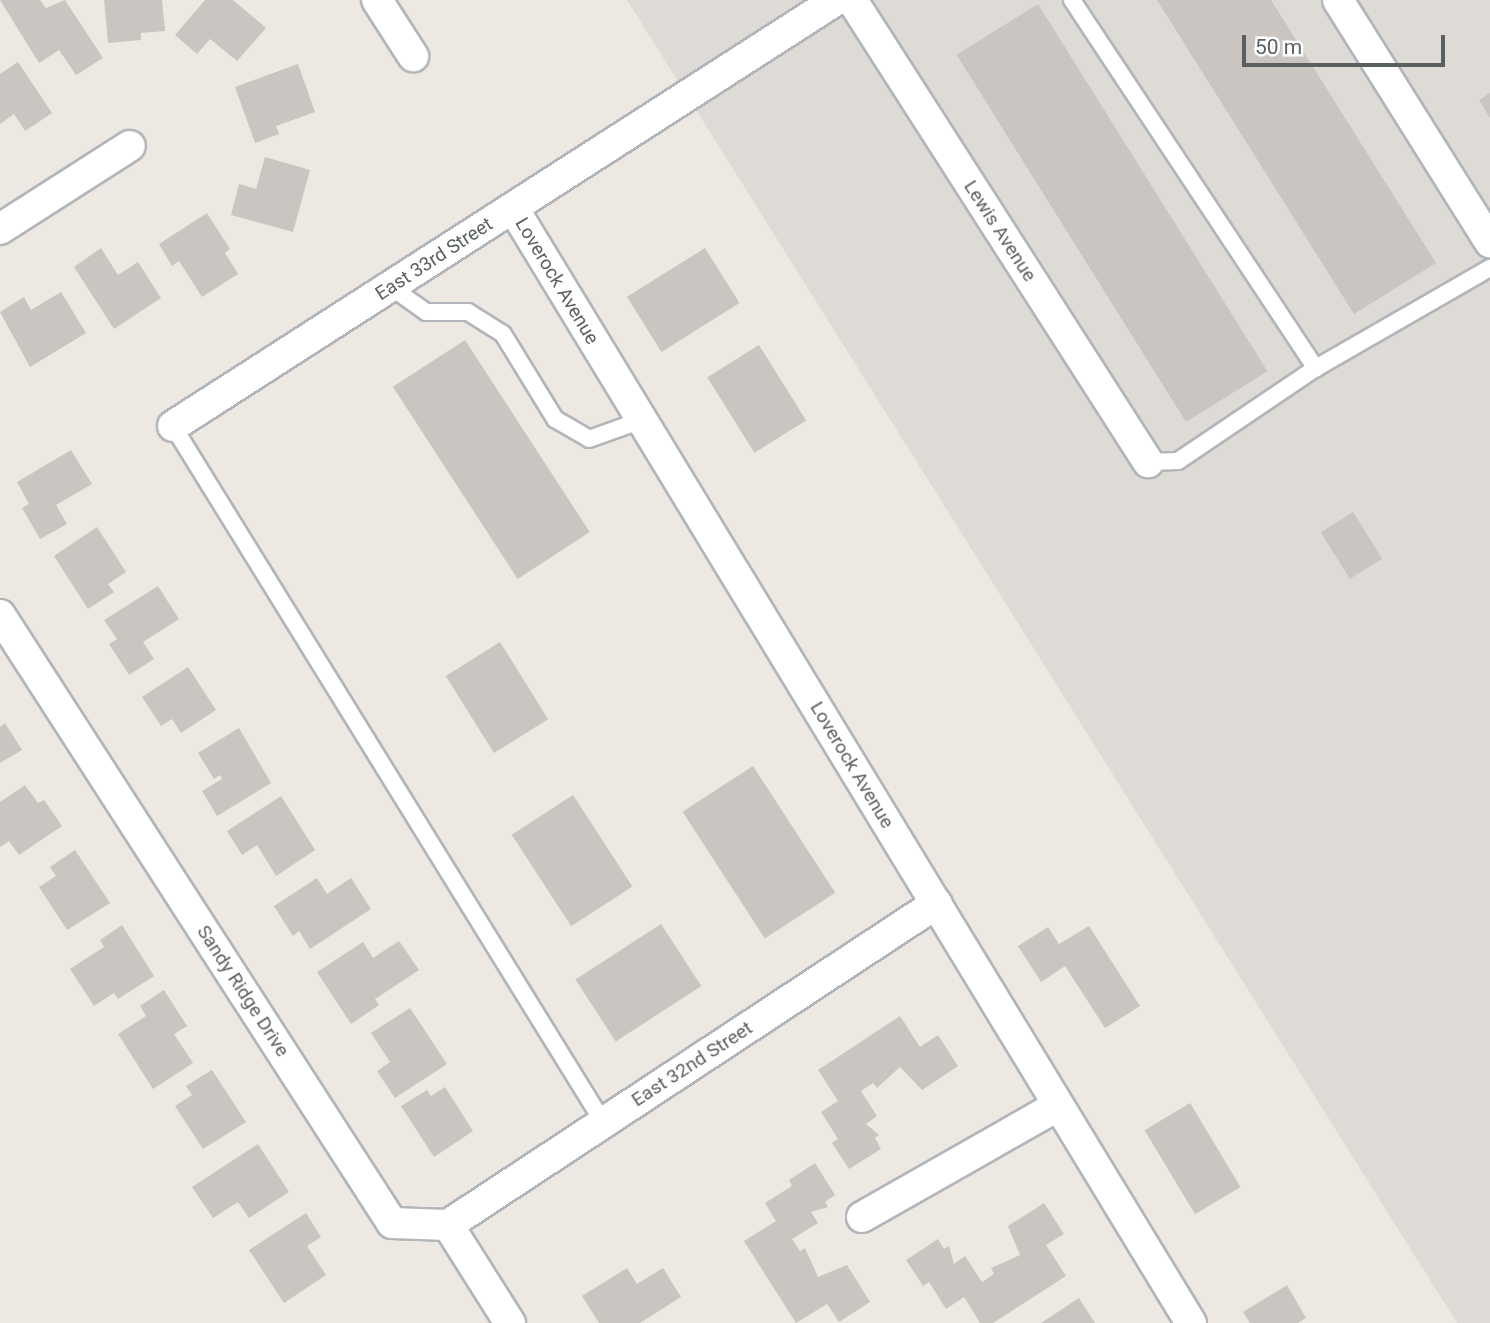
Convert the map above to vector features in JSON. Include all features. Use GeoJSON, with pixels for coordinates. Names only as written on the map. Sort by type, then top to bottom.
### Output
{"type":"FeatureCollection","features":[{"type":"Feature","properties":{"kind":"street"},"geometry":{"type":"LineString","coordinates":[[377,0],[413,56]]}},
{"type":"Feature","properties":{"kind":"street","name":"East 33rd Street"},"geometry":{"type":"LineString","coordinates":[[173,426],[836,0]]}},
{"type":"Feature","properties":{"kind":"street","name":"Lewis Avenue"},"geometry":{"type":"LineString","coordinates":[[852,0],[1148,462]]}},
{"type":"Feature","properties":{"kind":"street"},"geometry":{"type":"LineString","coordinates":[[1338,0],[1490,243]]}},
{"type":"Feature","properties":{"kind":"street"},"geometry":{"type":"LineString","coordinates":[[0,229],[130,146]]}},
{"type":"Feature","properties":{"kind":"street","name":"Loverock Avenue"},"geometry":{"type":"LineString","coordinates":[[513,208],[1191,1323]]}},
{"type":"Feature","properties":{"kind":"street","name":"Sandy Ridge Drive"},"geometry":{"type":"LineString","coordinates":[[0,615],[392,1223],[448,1225]]}},
{"type":"Feature","properties":{"kind":"street","name":"East 32nd Street"},"geometry":{"type":"LineString","coordinates":[[448,1225],[936,903]]}},
{"type":"Feature","properties":{"kind":"street"},"geometry":{"type":"LineString","coordinates":[[862,1217],[1057,1106]]}},
{"type":"Feature","properties":{"kind":"street"},"geometry":{"type":"LineString","coordinates":[[448,1225],[510,1323]]}},
{"type":"Feature","properties":{"kind":"lane"},"geometry":{"type":"LineString","coordinates":[[1072,0],[1316,368]]}},
{"type":"Feature","properties":{"kind":"lane"},"geometry":{"type":"LineString","coordinates":[[1148,462],[1178,461],[1316,368],[1490,268]]}},
{"type":"Feature","properties":{"kind":"lane"},"geometry":{"type":"LineString","coordinates":[[391,287],[426,312],[468,312],[503,334],[555,419],[589,439],[642,420]]}},
{"type":"Feature","properties":{"kind":"lane"},"geometry":{"type":"LineString","coordinates":[[173,426],[603,1122]]}},
{"type":"Feature","properties":{"kind":"shaded area"},"geometry":{"type":"Polygon","coordinates":[[[627,0],[1490,0],[1490,1323],[1457,1323],[627,0]]]}},
{"type":"Feature","properties":{"kind":"building"},"geometry":{"type":"Polygon","coordinates":[[[0,0],[40,0],[46,8],[65,0],[103,58],[76,75],[59,50],[39,63],[0,0]]]}},
{"type":"Feature","properties":{"kind":"building"},"geometry":{"type":"Polygon","coordinates":[[[104,0],[162,0],[165,31],[141,33],[141,40],[108,43],[104,0]]]}},
{"type":"Feature","properties":{"kind":"building"},"geometry":{"type":"Polygon","coordinates":[[[205,0],[233,0],[266,28],[237,61],[210,39],[197,54],[175,35],[205,0]]]}},
{"type":"Feature","properties":{"kind":"building"},"geometry":{"type":"Polygon","coordinates":[[[1157,0],[1271,0],[1436,263],[1354,314],[1157,0]]]}},
{"type":"Feature","properties":{"kind":"building"},"geometry":{"type":"Polygon","coordinates":[[[1038,4],[1267,371],[1186,422],[957,55],[1038,4]]]}},
{"type":"Feature","properties":{"kind":"building"},"geometry":{"type":"Polygon","coordinates":[[[18,62],[52,113],[25,131],[14,114],[0,124],[0,74],[18,62]]]}},
{"type":"Feature","properties":{"kind":"building"},"geometry":{"type":"Polygon","coordinates":[[[298,64],[315,112],[276,126],[279,134],[255,143],[235,87],[298,64]]]}},
{"type":"Feature","properties":{"kind":"building"},"geometry":{"type":"Polygon","coordinates":[[[1490,93],[1490,118],[1479,100],[1490,93]]]}},
{"type":"Feature","properties":{"kind":"building"},"geometry":{"type":"Polygon","coordinates":[[[265,157],[310,170],[293,232],[231,215],[239,184],[256,189],[265,157]]]}},
{"type":"Feature","properties":{"kind":"building"},"geometry":{"type":"Polygon","coordinates":[[[207,213],[230,249],[225,253],[238,274],[202,297],[179,261],[172,266],[159,244],[207,213]]]}},
{"type":"Feature","properties":{"kind":"building"},"geometry":{"type":"Polygon","coordinates":[[[101,248],[118,275],[138,262],[161,298],[114,329],[74,267],[101,248]]]}},
{"type":"Feature","properties":{"kind":"building"},"geometry":{"type":"Polygon","coordinates":[[[705,248],[739,303],[661,352],[627,297],[705,248]]]}},
{"type":"Feature","properties":{"kind":"building"},"geometry":{"type":"Polygon","coordinates":[[[61,292],[86,333],[30,367],[0,312],[24,297],[31,310],[61,292]]]}},
{"type":"Feature","properties":{"kind":"building"},"geometry":{"type":"Polygon","coordinates":[[[465,340],[590,532],[518,579],[393,387],[465,340]]]}},
{"type":"Feature","properties":{"kind":"building"},"geometry":{"type":"Polygon","coordinates":[[[759,345],[806,420],[754,453],[707,377],[759,345]]]}},
{"type":"Feature","properties":{"kind":"building"},"geometry":{"type":"Polygon","coordinates":[[[71,450],[92,484],[56,505],[67,524],[40,539],[22,508],[29,504],[17,482],[71,450]]]}},
{"type":"Feature","properties":{"kind":"building"},"geometry":{"type":"Polygon","coordinates":[[[1353,512],[1382,559],[1350,579],[1321,532],[1353,512]]]}},
{"type":"Feature","properties":{"kind":"building"},"geometry":{"type":"Polygon","coordinates":[[[97,527],[126,572],[108,584],[114,592],[88,609],[54,556],[97,527]]]}},
{"type":"Feature","properties":{"kind":"building"},"geometry":{"type":"Polygon","coordinates":[[[158,586],[179,619],[143,642],[154,659],[129,675],[109,644],[117,639],[104,620],[158,586]]]}},
{"type":"Feature","properties":{"kind":"building"},"geometry":{"type":"Polygon","coordinates":[[[500,642],[548,719],[494,753],[446,676],[500,642]]]}},
{"type":"Feature","properties":{"kind":"building"},"geometry":{"type":"Polygon","coordinates":[[[188,667],[216,710],[181,733],[172,719],[161,726],[142,697],[188,667]]]}},
{"type":"Feature","properties":{"kind":"building"},"geometry":{"type":"Polygon","coordinates":[[[5,723],[22,750],[0,763],[0,727],[5,723]]]}},
{"type":"Feature","properties":{"kind":"building"},"geometry":{"type":"Polygon","coordinates":[[[239,728],[271,783],[217,816],[202,791],[222,779],[220,775],[214,779],[198,753],[239,728]]]}},
{"type":"Feature","properties":{"kind":"building"},"geometry":{"type":"Polygon","coordinates":[[[753,766],[835,893],[765,938],[683,812],[753,766]]]}},
{"type":"Feature","properties":{"kind":"building"},"geometry":{"type":"Polygon","coordinates":[[[25,785],[38,803],[44,800],[62,826],[19,855],[9,841],[0,847],[0,802],[25,785]]]}},
{"type":"Feature","properties":{"kind":"building"},"geometry":{"type":"Polygon","coordinates":[[[573,795],[632,886],[571,926],[512,835],[573,795]]]}},
{"type":"Feature","properties":{"kind":"building"},"geometry":{"type":"Polygon","coordinates":[[[281,796],[315,850],[276,876],[257,845],[242,855],[227,831],[281,796]]]}},
{"type":"Feature","properties":{"kind":"building"},"geometry":{"type":"Polygon","coordinates":[[[75,850],[110,903],[67,930],[39,887],[56,876],[50,867],[75,850]]]}},
{"type":"Feature","properties":{"kind":"building"},"geometry":{"type":"Polygon","coordinates":[[[317,878],[327,894],[351,878],[371,909],[310,949],[299,931],[293,936],[274,906],[317,878]]]}},
{"type":"Feature","properties":{"kind":"building"},"geometry":{"type":"Polygon","coordinates":[[[661,924],[701,986],[616,1042],[575,980],[661,924]]]}},
{"type":"Feature","properties":{"kind":"building"},"geometry":{"type":"Polygon","coordinates":[[[122,925],[154,976],[118,999],[114,993],[94,1006],[70,969],[104,947],[100,940],[122,925]]]}},
{"type":"Feature","properties":{"kind":"building"},"geometry":{"type":"Polygon","coordinates":[[[1089,926],[1140,1006],[1105,1028],[1065,966],[1041,982],[1018,946],[1048,927],[1059,944],[1089,926]]]}},
{"type":"Feature","properties":{"kind":"building"},"geometry":{"type":"Polygon","coordinates":[[[399,941],[419,970],[375,999],[379,1005],[351,1024],[317,972],[363,942],[373,958],[399,941]]]}},
{"type":"Feature","properties":{"kind":"building"},"geometry":{"type":"Polygon","coordinates":[[[164,990],[187,1026],[174,1034],[193,1063],[153,1089],[118,1034],[146,1016],[140,1006],[164,990]]]}},
{"type":"Feature","properties":{"kind":"building"},"geometry":{"type":"Polygon","coordinates":[[[410,1008],[447,1064],[395,1098],[377,1071],[390,1062],[371,1033],[410,1008]]]}},
{"type":"Feature","properties":{"kind":"building"},"geometry":{"type":"Polygon","coordinates":[[[900,1016],[920,1047],[938,1035],[958,1066],[922,1090],[900,1067],[877,1088],[873,1083],[861,1091],[877,1116],[866,1124],[879,1135],[875,1138],[881,1149],[849,1169],[832,1143],[838,1139],[821,1112],[838,1101],[818,1070],[900,1016]]]}},
{"type":"Feature","properties":{"kind":"building"},"geometry":{"type":"Polygon","coordinates":[[[212,1070],[246,1122],[203,1149],[175,1106],[192,1095],[186,1086],[212,1070]]]}},
{"type":"Feature","properties":{"kind":"building"},"geometry":{"type":"Polygon","coordinates":[[[445,1087],[473,1131],[434,1157],[401,1106],[427,1090],[431,1096],[445,1087]]]}},
{"type":"Feature","properties":{"kind":"building"},"geometry":{"type":"Polygon","coordinates":[[[1190,1103],[1240,1187],[1195,1214],[1145,1130],[1190,1103]]]}},
{"type":"Feature","properties":{"kind":"building"},"geometry":{"type":"Polygon","coordinates":[[[258,1144],[289,1192],[249,1218],[238,1202],[213,1218],[192,1187],[258,1144]]]}},
{"type":"Feature","properties":{"kind":"building"},"geometry":{"type":"Polygon","coordinates":[[[815,1163],[835,1195],[825,1202],[828,1207],[811,1212],[818,1223],[792,1239],[800,1251],[805,1248],[818,1277],[847,1265],[870,1302],[839,1322],[827,1304],[796,1323],[744,1241],[776,1221],[765,1203],[792,1186],[789,1180],[815,1163]]]}},
{"type":"Feature","properties":{"kind":"building"},"geometry":{"type":"Polygon","coordinates":[[[1044,1203],[1064,1234],[1046,1245],[1066,1276],[993,1323],[980,1323],[964,1297],[946,1309],[929,1282],[923,1286],[906,1260],[938,1239],[944,1249],[949,1246],[954,1264],[965,1256],[982,1282],[994,1274],[991,1268],[1020,1255],[1008,1226],[1044,1203]]]}},
{"type":"Feature","properties":{"kind":"building"},"geometry":{"type":"Polygon","coordinates":[[[306,1213],[321,1237],[307,1246],[326,1275],[284,1303],[249,1250],[306,1213]]]}},
{"type":"Feature","properties":{"kind":"building"},"geometry":{"type":"Polygon","coordinates":[[[627,1268],[637,1284],[663,1268],[681,1297],[640,1323],[599,1323],[582,1296],[627,1268]]]}},
{"type":"Feature","properties":{"kind":"building"},"geometry":{"type":"Polygon","coordinates":[[[1287,1285],[1306,1318],[1298,1323],[1250,1323],[1243,1312],[1287,1285]]]}},
{"type":"Feature","properties":{"kind":"building"},"geometry":{"type":"Polygon","coordinates":[[[1079,1298],[1095,1323],[1041,1323],[1079,1298]]]}}]}
